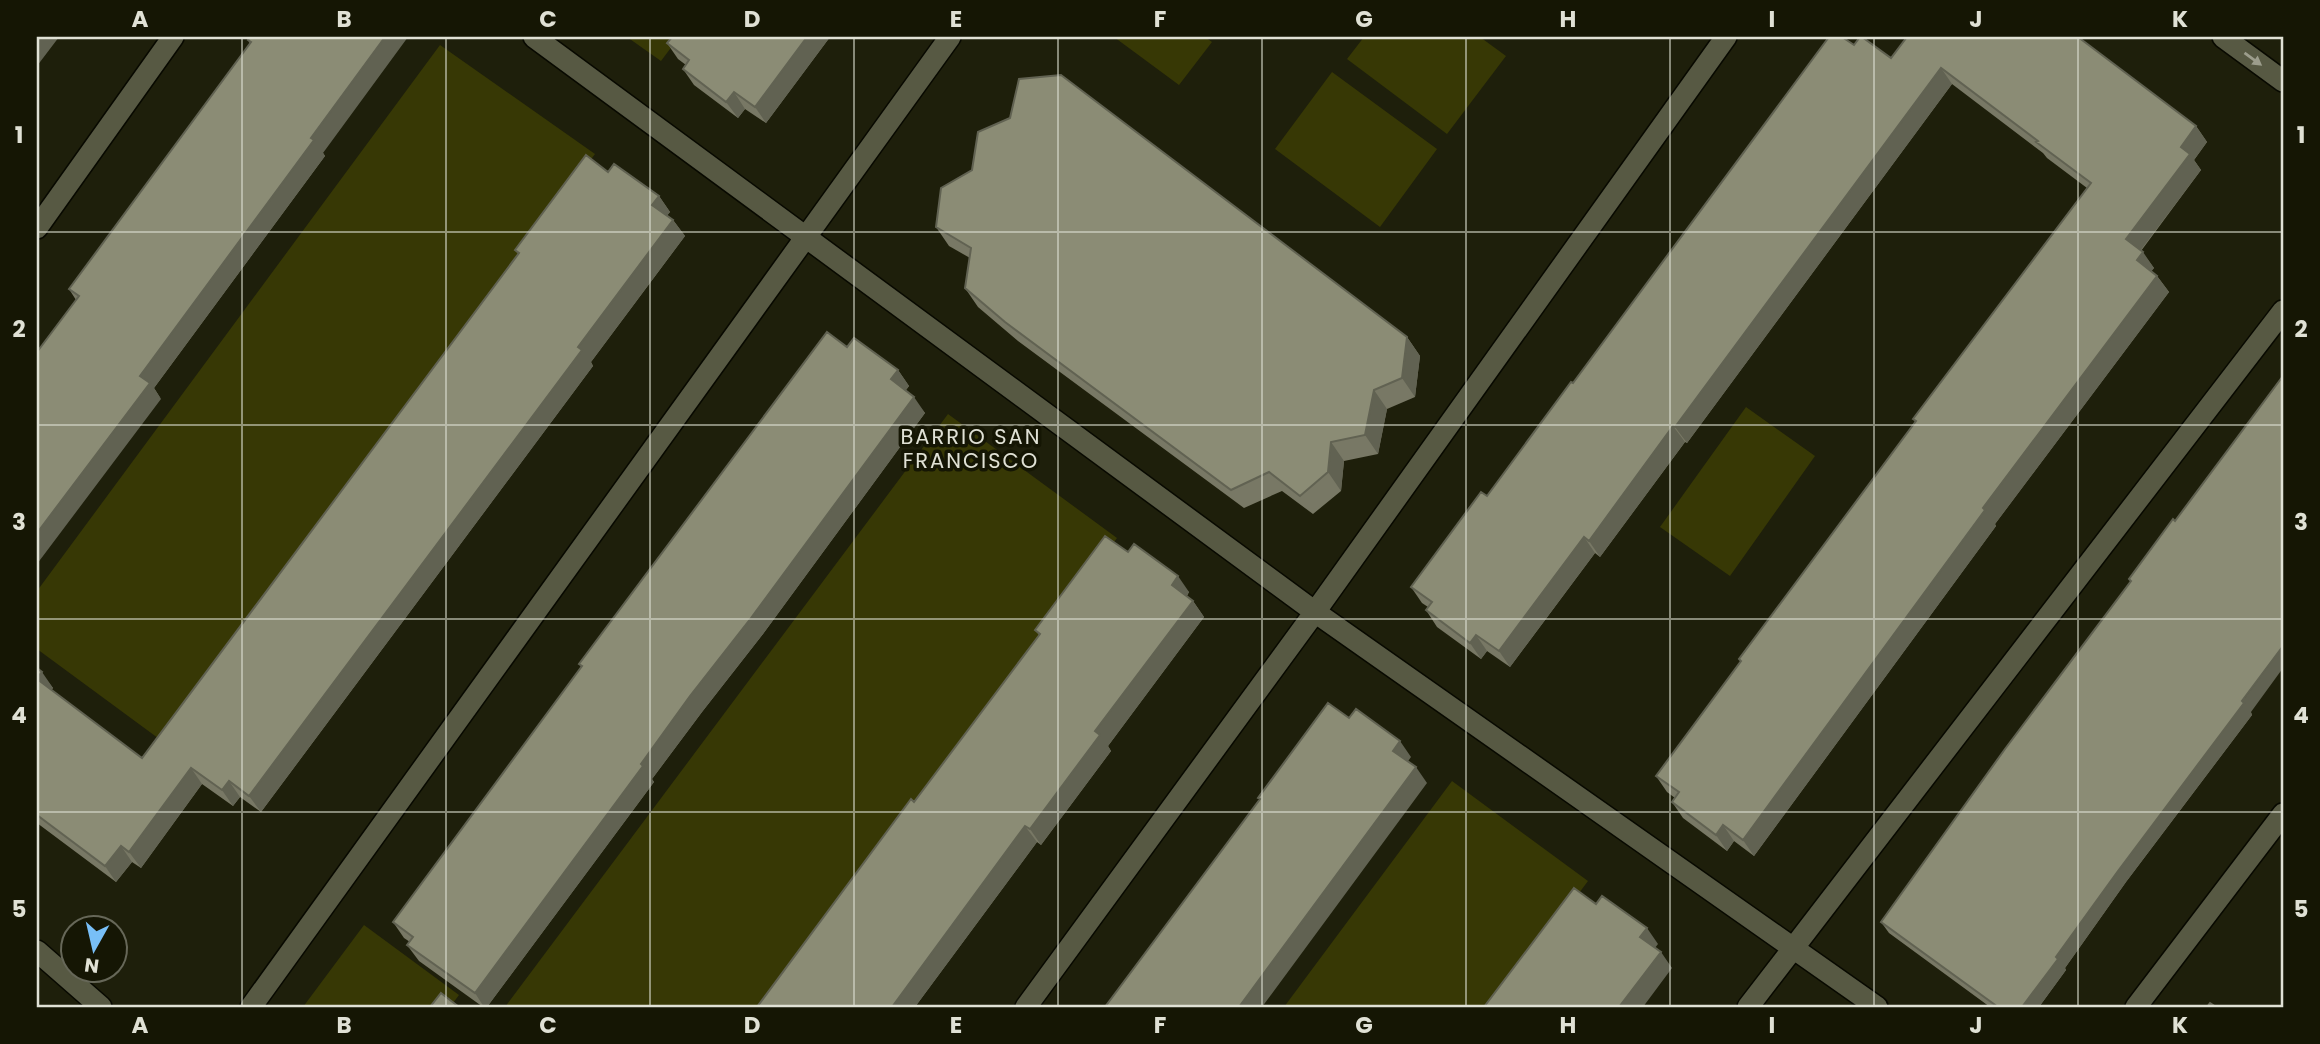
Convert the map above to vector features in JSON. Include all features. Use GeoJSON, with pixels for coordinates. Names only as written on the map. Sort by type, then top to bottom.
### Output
{"type":"FeatureCollection","features":[{"type":"Feature","properties":{"kind":"street"},"geometry":{"type":"LineString","coordinates":[[37,228],[173,37]]}},
{"type":"Feature","properties":{"kind":"street"},"geometry":{"type":"LineString","coordinates":[[534,37],[1315,612],[1878,1007]]}},
{"type":"Feature","properties":{"kind":"street"},"geometry":{"type":"LineString","coordinates":[[251,1007],[950,37]]}},
{"type":"Feature","properties":{"kind":"street"},"geometry":{"type":"LineString","coordinates":[[1026,1007],[1315,612],[1726,37]]}},
{"type":"Feature","properties":{"kind":"street"},"geometry":{"type":"LineString","coordinates":[[2223,37],[2283,81]]}},
{"type":"Feature","properties":{"kind":"street"},"geometry":{"type":"LineString","coordinates":[[1748,1007],[2283,311]]}},
{"type":"Feature","properties":{"kind":"street"},"geometry":{"type":"LineString","coordinates":[[2136,1007],[2283,814]]}},
{"type":"Feature","properties":{"kind":"street"},"geometry":{"type":"LineString","coordinates":[[37,951],[101,1007]]}},
{"type":"Feature","properties":{"kind":"shaded area"},"geometry":{"type":"Polygon","coordinates":[[[627,37],[679,37],[661,61],[627,37]]]}},
{"type":"Feature","properties":{"kind":"shaded area"},"geometry":{"type":"Polygon","coordinates":[[[1114,37],[1205,37],[1212,42],[1179,85],[1114,37]]]}},
{"type":"Feature","properties":{"kind":"shaded area"},"geometry":{"type":"Polygon","coordinates":[[[1364,37],[1480,37],[1506,56],[1447,134],[1347,59],[1364,37]]]}},
{"type":"Feature","properties":{"kind":"shaded area"},"geometry":{"type":"Polygon","coordinates":[[[440,45],[595,154],[162,741],[37,649],[37,591],[440,45]]]}},
{"type":"Feature","properties":{"kind":"shaded area"},"geometry":{"type":"Polygon","coordinates":[[[1332,72],[1437,149],[1380,227],[1275,149],[1332,72]]]}},
{"type":"Feature","properties":{"kind":"shaded area"},"geometry":{"type":"Polygon","coordinates":[[[1746,407],[1815,456],[1730,576],[1660,527],[1746,407]]]}},
{"type":"Feature","properties":{"kind":"shaded area"},"geometry":{"type":"Polygon","coordinates":[[[948,414],[1117,538],[767,1007],[505,1007],[948,414]]]}},
{"type":"Feature","properties":{"kind":"shaded area"},"geometry":{"type":"Polygon","coordinates":[[[1452,781],[1588,881],[1494,1007],[1284,1007],[1452,781]]]}},
{"type":"Feature","properties":{"kind":"shaded area"},"geometry":{"type":"Polygon","coordinates":[[[364,925],[459,995],[450,1007],[303,1007],[364,925]]]}},
{"type":"Feature","properties":{"kind":"building"},"geometry":{"type":"Polygon","coordinates":[[[250,37],[385,37],[311,138],[314,140],[140,376],[150,383],[37,533],[37,352],[79,296],[69,289],[251,42],[248,40],[250,37]]]}},
{"type":"Feature","properties":{"kind":"building"},"geometry":{"type":"Polygon","coordinates":[[[672,37],[807,37],[755,107],[734,92],[726,102],[683,69],[689,60],[667,43],[672,37]]]}},
{"type":"Feature","properties":{"kind":"building"},"geometry":{"type":"Polygon","coordinates":[[[1829,37],[1842,37],[1854,45],[1862,37],[1891,58],[1907,37],[2078,37],[2196,126],[2181,147],[2190,154],[2126,239],[2143,252],[2137,260],[2157,276],[1983,508],[1985,510],[1743,840],[1723,825],[1716,835],[1672,802],[1679,792],[1656,776],[1741,661],[1739,659],[1916,421],[1913,419],[2091,183],[2036,142],[2038,141],[1941,68],[1589,541],[1584,537],[1499,651],[1476,635],[1470,643],[1426,610],[1432,602],[1411,587],[1481,492],[1487,496],[1571,382],[1573,383],[1829,37]]]}},
{"type":"Feature","properties":{"kind":"building"},"geometry":{"type":"Polygon","coordinates":[[[1061,75],[1407,337],[1402,378],[1374,390],[1365,435],[1331,442],[1328,472],[1300,496],[1269,472],[1231,490],[1005,322],[965,288],[971,248],[936,227],[941,188],[972,170],[978,132],[1010,118],[1019,79],[1061,75]]]}},
{"type":"Feature","properties":{"kind":"building"},"geometry":{"type":"Polygon","coordinates":[[[586,155],[608,172],[614,164],[659,196],[652,205],[673,220],[578,347],[582,350],[249,796],[229,781],[222,790],[191,768],[129,852],[121,846],[105,866],[37,815],[37,679],[142,758],[519,253],[515,250],[586,155]]]}},
{"type":"Feature","properties":{"kind":"building"},"geometry":{"type":"Polygon","coordinates":[[[827,332],[847,347],[854,338],[898,370],[891,379],[914,397],[690,696],[641,764],[643,766],[475,993],[407,945],[413,937],[393,922],[582,666],[579,664],[827,332]]]}},
{"type":"Feature","properties":{"kind":"building"},"geometry":{"type":"Polygon","coordinates":[[[2283,376],[2283,646],[2022,1007],[1998,1007],[1881,922],[2005,749],[2131,581],[2129,579],[2173,519],[2175,521],[2283,376]]]}},
{"type":"Feature","properties":{"kind":"building"},"geometry":{"type":"Polygon","coordinates":[[[1105,536],[1128,552],[1134,544],[1178,576],[1172,585],[1193,601],[1095,731],[1100,735],[1030,829],[1025,826],[892,1007],[757,1007],[911,799],[914,802],[1040,634],[1035,630],[1105,536]]]}},
{"type":"Feature","properties":{"kind":"building"},"geometry":{"type":"Polygon","coordinates":[[[1328,703],[1349,718],[1356,709],[1400,741],[1393,751],[1416,767],[1239,1007],[1105,1007],[1260,799],[1258,798],[1328,703]]]}},
{"type":"Feature","properties":{"kind":"building"},"geometry":{"type":"Polygon","coordinates":[[[1574,888],[1596,904],[1602,896],[1647,928],[1640,937],[1661,952],[1619,1007],[1484,1007],[1574,888]]]}},
{"type":"Feature","properties":{"kind":"building"},"geometry":{"type":"Polygon","coordinates":[[[441,993],[459,1007],[430,1007],[441,993]]]}},
{"type":"Feature","properties":{"kind":"district","name":"BARRIO SAN FRANCISCO"},"geometry":{"type":"Point","coordinates":[971,449]}}]}
